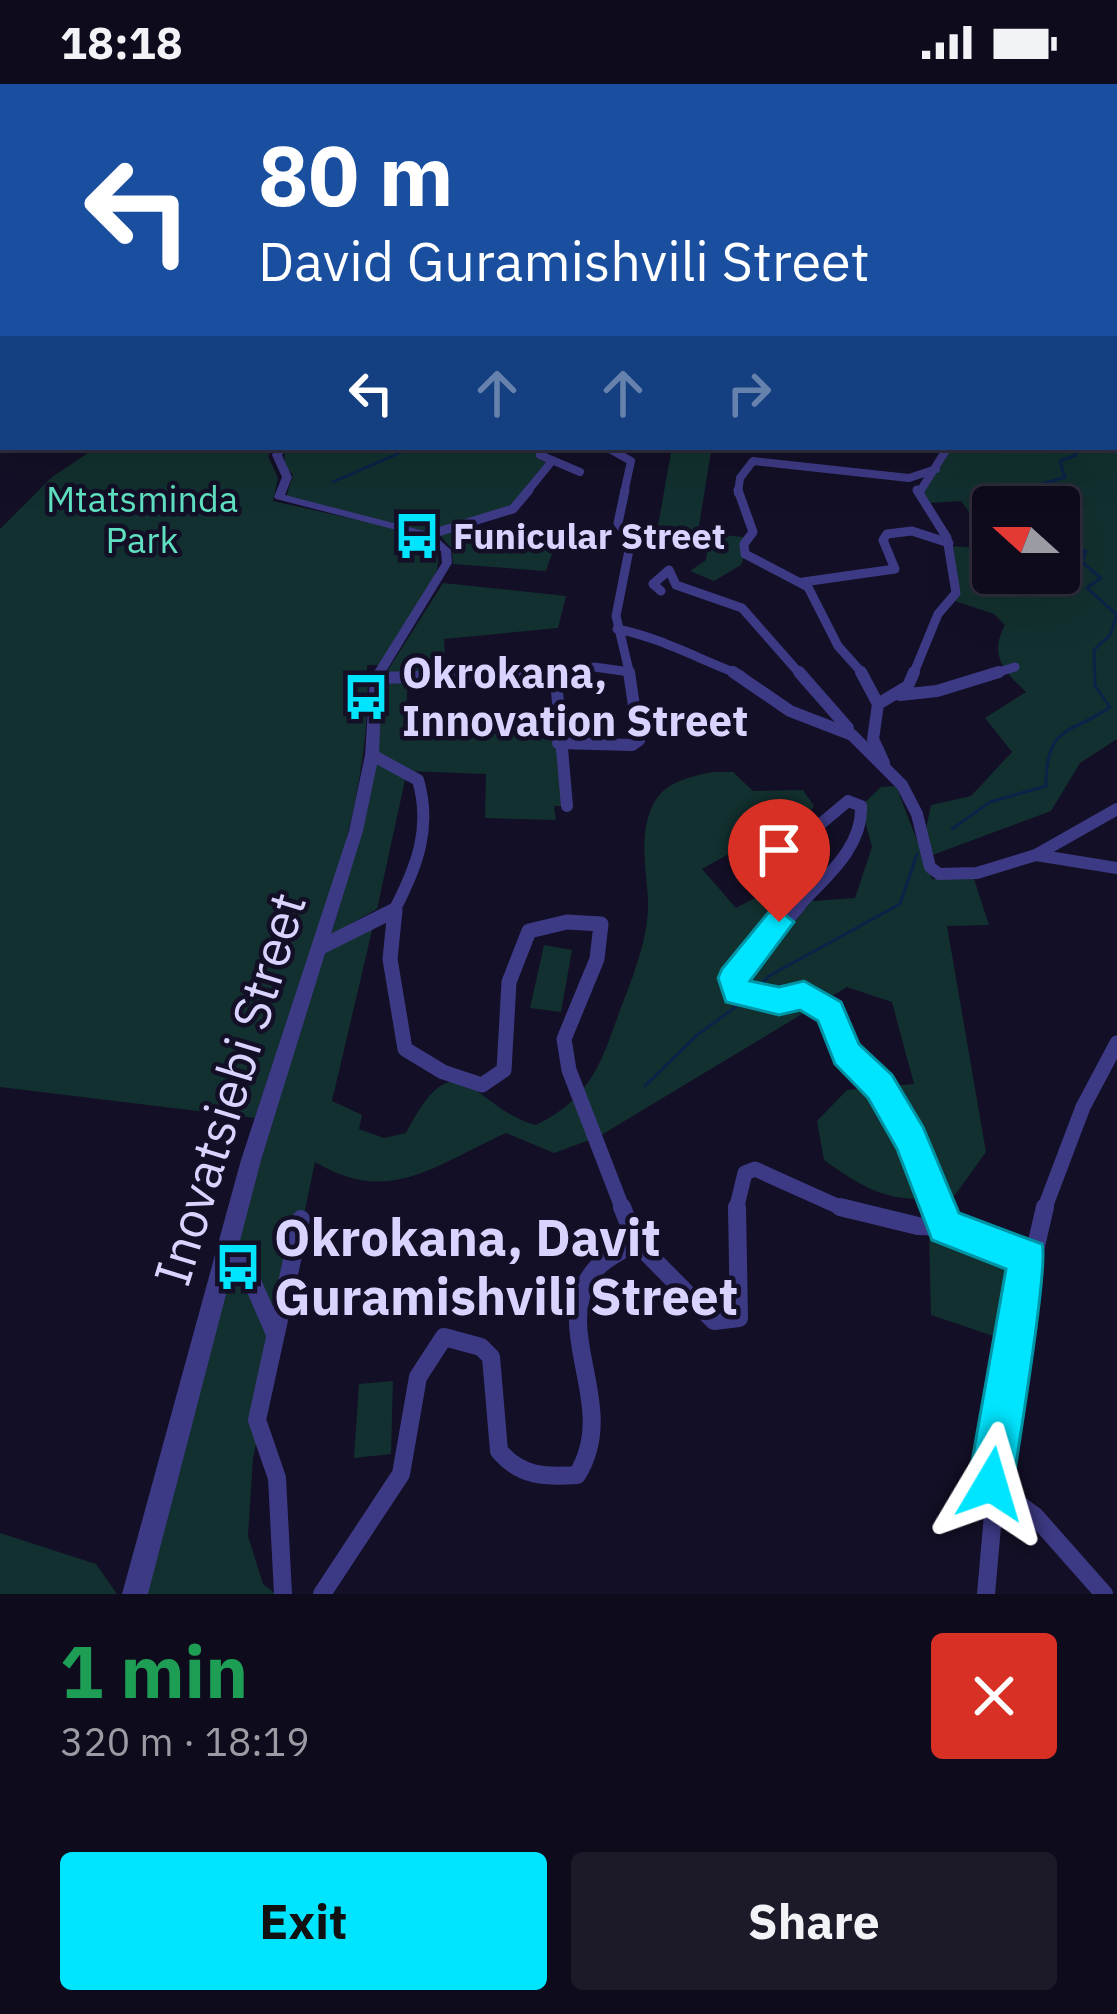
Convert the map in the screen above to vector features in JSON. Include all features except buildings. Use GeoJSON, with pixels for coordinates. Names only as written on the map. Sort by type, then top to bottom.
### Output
{"type":"FeatureCollection","features":[{"type":"Feature","properties":{"kind":"street"},"geometry":{"type":"LineString","coordinates":[[280,450],[277,455],[287,477],[280,497],[287,502],[313,504],[428,535],[513,508],[552,460]]}},
{"type":"Feature","properties":{"kind":"street"},"geometry":{"type":"LineString","coordinates":[[544,450],[540,453],[580,472]]}},
{"type":"Feature","properties":{"kind":"street"},"geometry":{"type":"LineString","coordinates":[[558,742],[638,744],[641,724],[617,629],[631,540],[618,524],[631,461],[611,450]]}},
{"type":"Feature","properties":{"kind":"street"},"geometry":{"type":"LineString","coordinates":[[899,695],[913,677],[938,614],[956,593],[944,523],[917,490],[946,450]]}},
{"type":"Feature","properties":{"kind":"street"},"geometry":{"type":"LineString","coordinates":[[936,470],[908,478],[794,468],[768,460],[747,463],[737,485],[737,506],[753,532],[743,550],[802,582],[878,704],[873,739],[916,814],[930,867],[939,874],[976,873],[1036,855],[1117,809]]}},
{"type":"Feature","properties":{"kind":"street"},"geometry":{"type":"LineString","coordinates":[[802,582],[895,568],[883,540],[887,534],[912,531],[949,543]]}},
{"type":"Feature","properties":{"kind":"street","name":"Inovatsiebi Street"},"geometry":{"type":"LineString","coordinates":[[135,1594],[228,1245],[356,831],[372,755],[376,678],[448,563],[446,550],[428,535]]}},
{"type":"Feature","properties":{"kind":"street"},"geometry":{"type":"LineString","coordinates":[[661,592],[653,584],[669,570],[676,585],[742,608],[852,735],[884,764]]}},
{"type":"Feature","properties":{"kind":"street"},"geometry":{"type":"LineString","coordinates":[[617,629],[662,638],[688,655],[746,677],[790,711],[852,735]]}},
{"type":"Feature","properties":{"kind":"street"},"geometry":{"type":"LineString","coordinates":[[878,704],[899,695],[937,692],[1015,667]]}},
{"type":"Feature","properties":{"kind":"street"},"geometry":{"type":"LineString","coordinates":[[376,678],[528,674],[576,680],[594,668],[630,671]]}},
{"type":"Feature","properties":{"kind":"street"},"geometry":{"type":"LineString","coordinates":[[556,680],[567,806]]}},
{"type":"Feature","properties":{"kind":"street"},"geometry":{"type":"LineString","coordinates":[[372,755],[418,779],[425,797],[426,838],[394,910],[390,959],[405,1049],[443,1072],[482,1085],[504,1070],[509,982],[529,931],[567,922],[601,924],[597,959],[586,974],[564,1039],[577,1094],[636,1242],[714,1321],[728,1323],[739,1318],[746,1282],[733,1221],[745,1173],[767,1171],[849,1211],[946,1227],[1028,1258]]}},
{"type":"Feature","properties":{"kind":"street"},"geometry":{"type":"LineString","coordinates":[[752,853],[811,832],[835,807],[848,801],[861,806],[862,826],[854,844],[734,978],[737,992],[749,998],[779,1001],[804,995],[830,1012],[846,1054],[880,1086],[910,1139],[946,1227]]}},
{"type":"Feature","properties":{"kind":"street"},"geometry":{"type":"LineString","coordinates":[[1036,855],[1117,868]]}},
{"type":"Feature","properties":{"kind":"street"},"geometry":{"type":"LineString","coordinates":[[317,949],[376,915],[394,910]]}},
{"type":"Feature","properties":{"kind":"street"},"geometry":{"type":"LineString","coordinates":[[986,1594],[991,1484],[1009,1346],[1028,1258],[1050,1175],[1117,1042]]}},
{"type":"Feature","properties":{"kind":"street"},"geometry":{"type":"LineString","coordinates":[[283,1594],[277,1478],[257,1420],[301,1219]]}},
{"type":"Feature","properties":{"kind":"street"},"geometry":{"type":"LineString","coordinates":[[322,1594],[407,1461],[417,1373],[426,1350],[444,1336],[482,1347],[491,1357],[499,1451],[508,1464],[536,1478],[577,1475],[593,1459],[595,1418],[580,1304],[589,1277],[636,1242]]}},
{"type":"Feature","properties":{"kind":"street"},"geometry":{"type":"LineString","coordinates":[[228,1245],[245,1259],[263,1318],[275,1334]]}},
{"type":"Feature","properties":{"kind":"street"},"geometry":{"type":"LineString","coordinates":[[991,1484],[1035,1516],[1104,1594]]}},
{"type":"Feature","properties":{"kind":"green space","name":"Mtatsminda Park"},"geometry":{"type":"Polygon","coordinates":[[[92,450],[271,450],[268,456],[278,478],[273,501],[408,531],[429,543],[438,557],[436,574],[404,629],[380,665],[367,665],[366,721],[347,836],[313,952],[255,1118],[0,1087],[0,529],[52,477],[92,450]]]}},
{"type":"Feature","properties":{"kind":"green space"},"geometry":{"type":"Polygon","coordinates":[[[284,450],[540,450],[537,454],[548,461],[517,503],[430,533],[286,497],[293,475],[285,466],[284,450]]]}},
{"type":"Feature","properties":{"kind":"green space"},"geometry":{"type":"Polygon","coordinates":[[[671,450],[717,450],[711,452],[698,532],[751,538],[741,565],[714,581],[690,571],[706,560],[708,541],[656,537],[671,450]]]}},
{"type":"Feature","properties":{"kind":"green space"},"geometry":{"type":"Polygon","coordinates":[[[946,450],[1117,450],[1117,739],[1080,763],[1051,811],[930,856],[925,834],[931,805],[971,796],[1012,752],[985,718],[1026,692],[1001,661],[998,645],[1005,625],[994,614],[952,600],[950,546],[972,547],[972,594],[1080,594],[1080,486],[972,486],[972,516],[961,501],[929,503],[918,488],[946,450]]]}},
{"type":"Feature","properties":{"kind":"green space"},"geometry":{"type":"Polygon","coordinates":[[[477,524],[475,543],[522,548],[522,526],[560,530],[546,571],[453,564],[452,549],[439,534],[477,524]]]}},
{"type":"Feature","properties":{"kind":"green space"},"geometry":{"type":"Polygon","coordinates":[[[443,583],[566,596],[558,628],[444,639],[446,677],[386,673],[443,583]]]}},
{"type":"Feature","properties":{"kind":"green space"},"geometry":{"type":"Polygon","coordinates":[[[380,681],[408,682],[404,734],[558,734],[567,806],[554,806],[556,820],[485,818],[486,774],[407,771],[377,909],[331,935],[372,779],[380,681]]]}},
{"type":"Feature","properties":{"kind":"green space"},"geometry":{"type":"Polygon","coordinates":[[[712,772],[733,772],[753,791],[803,790],[814,806],[801,825],[775,828],[702,869],[736,908],[791,879],[813,901],[855,898],[872,847],[861,806],[881,787],[896,786],[932,879],[974,879],[989,925],[947,926],[986,1152],[955,1195],[917,1199],[871,1189],[824,1160],[817,1121],[847,1090],[914,1084],[892,1002],[847,987],[598,1137],[554,1153],[506,1133],[435,1168],[390,1181],[342,1175],[315,1162],[253,1458],[248,1536],[263,1584],[276,1594],[147,1594],[256,1166],[326,948],[374,922],[332,1101],[362,1115],[359,1129],[384,1138],[406,1133],[424,1103],[439,1087],[453,1082],[467,1085],[514,1117],[536,1125],[574,1100],[586,1085],[605,1051],[631,982],[647,925],[649,813],[660,794],[673,784],[712,772]]]}},
{"type":"Feature","properties":{"kind":"green space"},"geometry":{"type":"Polygon","coordinates":[[[544,945],[572,950],[561,1012],[530,1008],[544,945]]]}},
{"type":"Feature","properties":{"kind":"green space"},"geometry":{"type":"Polygon","coordinates":[[[947,1232],[1016,1262],[1005,1340],[931,1315],[929,1234],[947,1232]]]}},
{"type":"Feature","properties":{"kind":"green space"},"geometry":{"type":"Polygon","coordinates":[[[393,1381],[391,1454],[354,1458],[359,1384],[393,1381]]]}},
{"type":"Feature","properties":{"kind":"green space"},"geometry":{"type":"Polygon","coordinates":[[[0,1533],[96,1564],[117,1594],[0,1594],[0,1533]]]}},
{"type":"Feature","properties":{"kind":"waterway"},"geometry":{"type":"LineString","coordinates":[[333,482],[406,450]]}},
{"type":"Feature","properties":{"kind":"waterway"},"geometry":{"type":"LineString","coordinates":[[1041,486],[1065,477],[1060,461],[1077,450]]}},
{"type":"Feature","properties":{"kind":"waterway"},"geometry":{"type":"LineString","coordinates":[[952,829],[990,802],[1046,786],[1056,740],[1110,707],[1095,686],[1094,650],[1110,635],[1117,615],[1087,588],[1101,578],[1082,562],[1086,551],[1080,549]]}},
{"type":"Feature","properties":{"kind":"waterway"},"geometry":{"type":"LineString","coordinates":[[755,991],[769,976],[900,904],[917,854]]}},
{"type":"Feature","properties":{"kind":"waterway"},"geometry":{"type":"LineString","coordinates":[[645,1086],[697,1035],[744,1001]]}},
{"type":"Feature","properties":{"kind":"place","name":"Funicular Street"},"geometry":{"type":"Point","coordinates":[417,536]}},
{"type":"Feature","properties":{"kind":"place","name":"Okrokana, Innovation Street"},"geometry":{"type":"Point","coordinates":[366,697]}},
{"type":"Feature","properties":{"kind":"place","name":"Okrokana, Davit Guramishvili Street"},"geometry":{"type":"Point","coordinates":[238,1267]}},
{"type":"Feature","properties":{"kind":"route"},"geometry":{"type":"LineString","coordinates":[[779,922],[734,978],[737,992],[779,1001],[804,995],[830,1012],[846,1054],[880,1086],[910,1139],[944,1211],[946,1227],[1028,1258],[1009,1346],[991,1484]]}}]}
